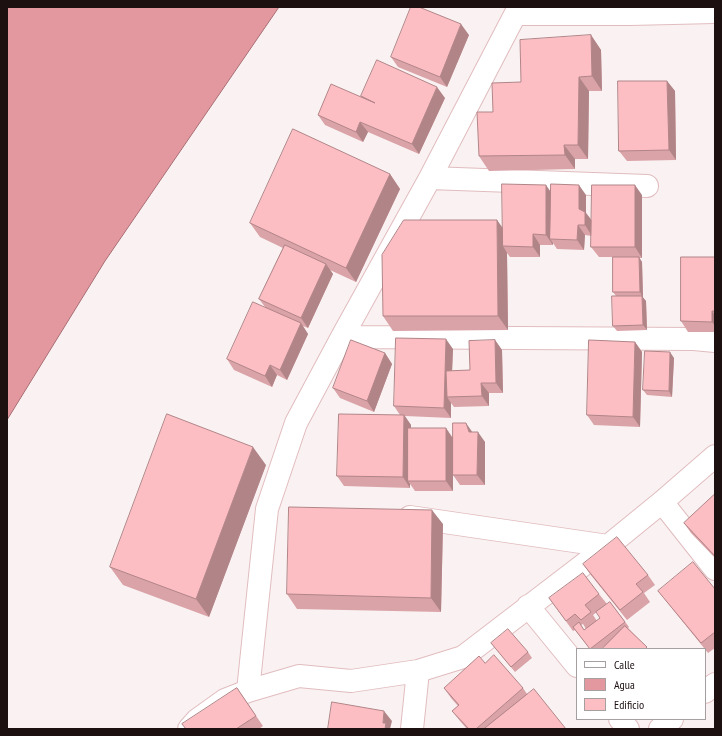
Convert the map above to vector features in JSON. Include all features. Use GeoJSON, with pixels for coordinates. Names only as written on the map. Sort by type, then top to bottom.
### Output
{"type":"FeatureCollection","features":[{"type":"Feature","properties":{"kind":"street"},"geometry":{"type":"LineString","coordinates":[[248,690],[267,509],[296,423],[430,178],[518,10],[630,14],[715,12]]}},
{"type":"Feature","properties":{"kind":"street"},"geometry":{"type":"LineString","coordinates":[[430,178],[647,186]]}},
{"type":"Feature","properties":{"kind":"street"},"geometry":{"type":"LineString","coordinates":[[342,337],[694,339],[715,341]]}},
{"type":"Feature","properties":{"kind":"street"},"geometry":{"type":"LineString","coordinates":[[189,729],[197,720],[225,700],[248,690],[299,676],[351,681],[418,670],[463,657],[608,546],[715,456]]}},
{"type":"Feature","properties":{"kind":"street"},"geometry":{"type":"LineString","coordinates":[[662,502],[715,569]]}},
{"type":"Feature","properties":{"kind":"street"},"geometry":{"type":"LineString","coordinates":[[267,509],[290,510]]}},
{"type":"Feature","properties":{"kind":"street"},"geometry":{"type":"LineString","coordinates":[[388,513],[608,546]]}},
{"type":"Feature","properties":{"kind":"street"},"geometry":{"type":"LineString","coordinates":[[528,606],[576,665]]}},
{"type":"Feature","properties":{"kind":"street"},"geometry":{"type":"LineString","coordinates":[[412,729],[418,670]]}},
{"type":"Feature","properties":{"kind":"street"},"geometry":{"type":"LineString","coordinates":[[706,691],[715,684]]}},
{"type":"Feature","properties":{"kind":"street"},"geometry":{"type":"LineString","coordinates":[[621,720],[628,729]]}},
{"type":"Feature","properties":{"kind":"street"},"geometry":{"type":"LineString","coordinates":[[660,729],[671,720]]}},
{"type":"Feature","properties":{"kind":"water"},"geometry":{"type":"Polygon","coordinates":[[[7,7],[279,7],[105,261],[7,420],[7,7]]]}},
{"type":"Feature","properties":{"kind":"building"},"geometry":{"type":"Polygon","coordinates":[[[411,7],[419,7],[461,24],[440,77],[391,57],[411,7]]]}},
{"type":"Feature","properties":{"kind":"building"},"geometry":{"type":"Polygon","coordinates":[[[591,35],[592,76],[579,77],[578,145],[564,145],[565,155],[479,156],[477,112],[493,112],[492,83],[521,82],[520,40],[591,35]]]}},
{"type":"Feature","properties":{"kind":"building"},"geometry":{"type":"Polygon","coordinates":[[[377,60],[437,87],[412,144],[360,122],[356,132],[318,115],[331,84],[375,103],[361,96],[377,60]]]}},
{"type":"Feature","properties":{"kind":"building"},"geometry":{"type":"Polygon","coordinates":[[[618,81],[667,81],[669,150],[619,151],[618,81]]]}},
{"type":"Feature","properties":{"kind":"building"},"geometry":{"type":"Polygon","coordinates":[[[293,129],[390,174],[346,268],[250,223],[293,129]]]}},
{"type":"Feature","properties":{"kind":"building"},"geometry":{"type":"Polygon","coordinates":[[[502,184],[546,185],[546,235],[533,234],[533,247],[503,246],[502,184]]]}},
{"type":"Feature","properties":{"kind":"building"},"geometry":{"type":"Polygon","coordinates":[[[551,184],[579,185],[579,209],[585,212],[585,225],[578,225],[577,240],[550,239],[551,184]]]}},
{"type":"Feature","properties":{"kind":"building"},"geometry":{"type":"Polygon","coordinates":[[[592,185],[635,185],[635,247],[591,247],[592,185]]]}},
{"type":"Feature","properties":{"kind":"building"},"geometry":{"type":"Polygon","coordinates":[[[404,220],[497,220],[498,316],[383,316],[382,255],[404,220]]]}},
{"type":"Feature","properties":{"kind":"building"},"geometry":{"type":"Polygon","coordinates":[[[285,245],[326,264],[301,318],[259,299],[285,245]]]}},
{"type":"Feature","properties":{"kind":"building"},"geometry":{"type":"Polygon","coordinates":[[[613,257],[639,257],[640,292],[613,292],[613,257]]]}},
{"type":"Feature","properties":{"kind":"building"},"geometry":{"type":"Polygon","coordinates":[[[681,257],[715,257],[715,311],[712,311],[712,322],[681,321],[681,257]]]}},
{"type":"Feature","properties":{"kind":"building"},"geometry":{"type":"Polygon","coordinates":[[[612,296],[642,296],[643,325],[613,326],[612,296]]]}},
{"type":"Feature","properties":{"kind":"building"},"geometry":{"type":"Polygon","coordinates":[[[253,302],[301,323],[280,370],[270,365],[265,376],[227,359],[253,302]]]}},
{"type":"Feature","properties":{"kind":"building"},"geometry":{"type":"Polygon","coordinates":[[[396,338],[446,339],[444,408],[394,406],[396,338]]]}},
{"type":"Feature","properties":{"kind":"building"},"geometry":{"type":"Polygon","coordinates":[[[351,340],[385,353],[367,401],[333,388],[351,340]]]}},
{"type":"Feature","properties":{"kind":"building"},"geometry":{"type":"Polygon","coordinates":[[[495,340],[496,383],[481,383],[482,396],[447,397],[446,371],[470,370],[469,341],[495,340]]]}},
{"type":"Feature","properties":{"kind":"building"},"geometry":{"type":"Polygon","coordinates":[[[589,340],[635,342],[633,417],[587,415],[589,340]]]}},
{"type":"Feature","properties":{"kind":"building"},"geometry":{"type":"Polygon","coordinates":[[[645,351],[670,352],[669,391],[643,390],[645,351]]]}},
{"type":"Feature","properties":{"kind":"building"},"geometry":{"type":"Polygon","coordinates":[[[167,414],[253,447],[196,599],[110,567],[167,414]]]}},
{"type":"Feature","properties":{"kind":"building"},"geometry":{"type":"Polygon","coordinates":[[[339,414],[404,415],[403,477],[337,476],[339,414]]]}},
{"type":"Feature","properties":{"kind":"building"},"geometry":{"type":"Polygon","coordinates":[[[453,423],[466,423],[469,432],[478,432],[477,475],[453,475],[453,423]]]}},
{"type":"Feature","properties":{"kind":"building"},"geometry":{"type":"Polygon","coordinates":[[[408,428],[446,428],[446,481],[408,481],[408,428]]]}},
{"type":"Feature","properties":{"kind":"building"},"geometry":{"type":"Polygon","coordinates":[[[715,494],[715,556],[684,523],[715,494]]]}},
{"type":"Feature","properties":{"kind":"building"},"geometry":{"type":"Polygon","coordinates":[[[289,507],[432,510],[431,598],[287,594],[289,507]]]}},
{"type":"Feature","properties":{"kind":"building"},"geometry":{"type":"Polygon","coordinates":[[[617,537],[648,575],[636,584],[643,592],[620,610],[583,564],[617,537]]]}},
{"type":"Feature","properties":{"kind":"building"},"geometry":{"type":"Polygon","coordinates":[[[693,562],[715,589],[715,632],[701,643],[658,591],[693,562]]]}},
{"type":"Feature","properties":{"kind":"building"},"geometry":{"type":"Polygon","coordinates":[[[583,573],[599,594],[585,605],[591,612],[581,620],[575,614],[566,621],[549,598],[583,573]]]}},
{"type":"Feature","properties":{"kind":"building"},"geometry":{"type":"Polygon","coordinates":[[[610,602],[625,622],[591,648],[589,648],[573,627],[579,622],[584,630],[600,618],[596,612],[610,602]]]}},
{"type":"Feature","properties":{"kind":"building"},"geometry":{"type":"Polygon","coordinates":[[[625,626],[647,647],[646,648],[603,648],[625,626]]]}},
{"type":"Feature","properties":{"kind":"building"},"geometry":{"type":"Polygon","coordinates":[[[508,629],[528,652],[511,667],[491,643],[508,629]]]}},
{"type":"Feature","properties":{"kind":"building"},"geometry":{"type":"Polygon","coordinates":[[[494,655],[523,688],[476,729],[469,729],[452,711],[459,705],[444,688],[479,656],[485,663],[494,655]]]}},
{"type":"Feature","properties":{"kind":"building"},"geometry":{"type":"Polygon","coordinates":[[[237,688],[256,716],[236,729],[186,729],[182,724],[237,688]]]}},
{"type":"Feature","properties":{"kind":"building"},"geometry":{"type":"Polygon","coordinates":[[[534,689],[566,729],[484,729],[534,689]]]}},
{"type":"Feature","properties":{"kind":"building"},"geometry":{"type":"Polygon","coordinates":[[[332,702],[384,711],[383,723],[386,723],[385,729],[328,729],[332,702]]]}}]}
